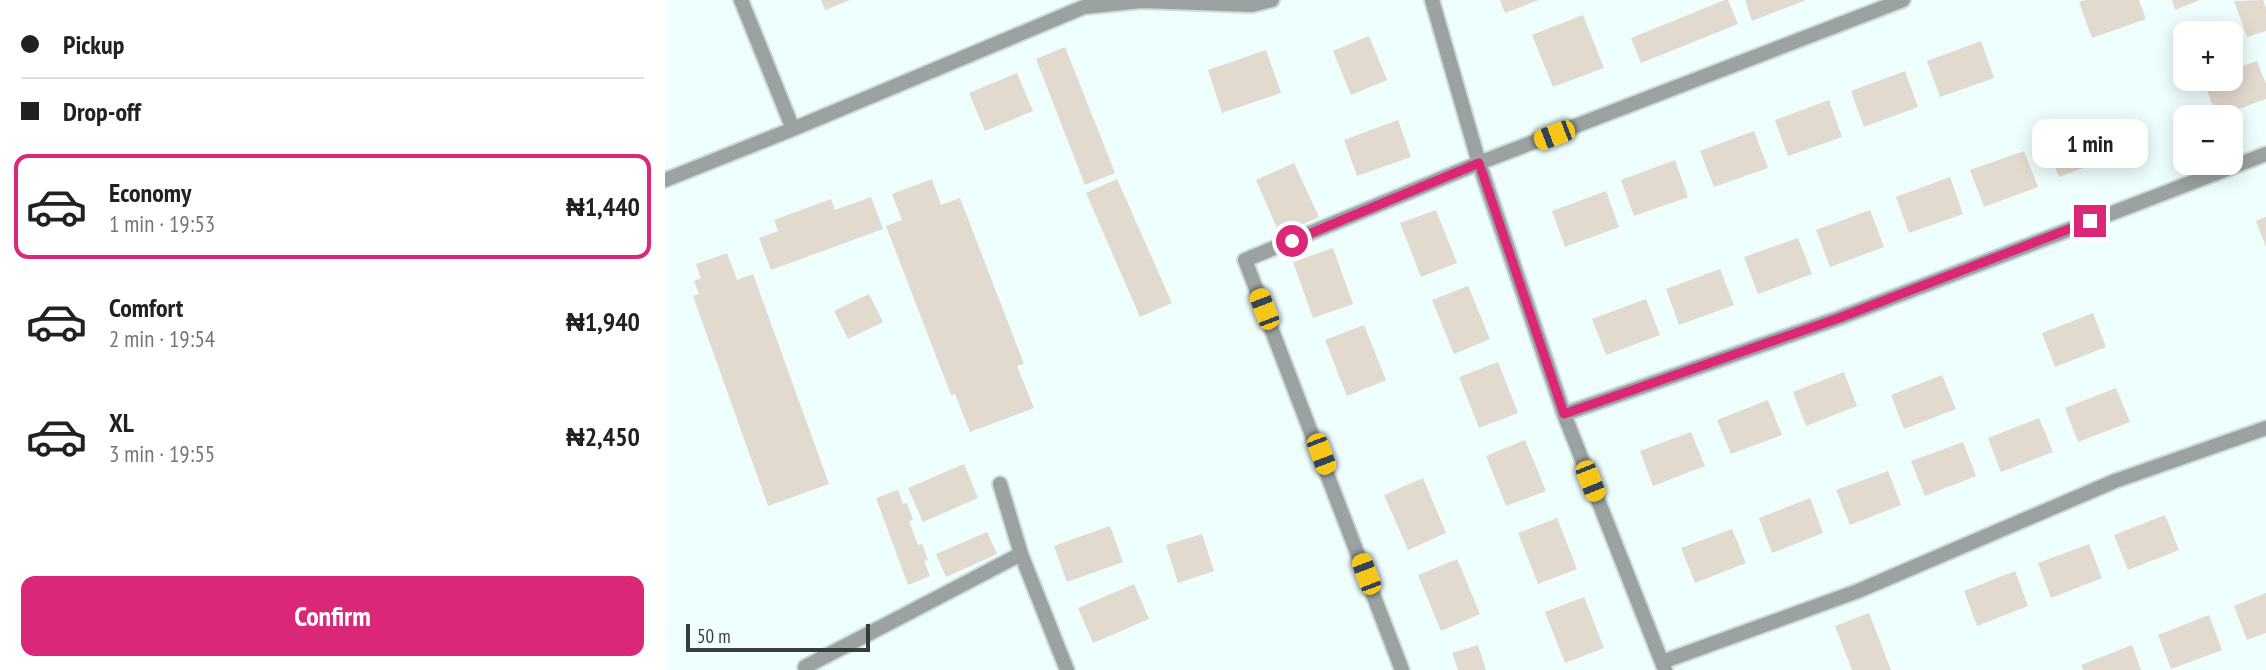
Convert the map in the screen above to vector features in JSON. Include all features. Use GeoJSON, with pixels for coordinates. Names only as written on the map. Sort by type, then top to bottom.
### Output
{"type":"FeatureCollection","features":[{"type":"Feature","properties":{"kind":"street"},"geometry":{"type":"LineString","coordinates":[[741,0],[793,129]]}},
{"type":"Feature","properties":{"kind":"street"},"geometry":{"type":"LineString","coordinates":[[665,180],[1084,7],[1142,1],[1252,5],[1272,0]]}},
{"type":"Feature","properties":{"kind":"street"},"geometry":{"type":"LineString","coordinates":[[1432,0],[1479,163],[1564,414],[1664,666],[1858,591],[2115,481],[2266,428]]}},
{"type":"Feature","properties":{"kind":"street"},"geometry":{"type":"LineString","coordinates":[[1402,670],[1245,260],[1479,163],[1903,0]]}},
{"type":"Feature","properties":{"kind":"street"},"geometry":{"type":"LineString","coordinates":[[1564,414],[1839,318],[2266,154]]}},
{"type":"Feature","properties":{"kind":"street"},"geometry":{"type":"LineString","coordinates":[[1000,484],[1021,554],[1067,670]]}},
{"type":"Feature","properties":{"kind":"street"},"geometry":{"type":"LineString","coordinates":[[806,670],[805,667],[1021,554]]}},
{"type":"Feature","properties":{"kind":"building"},"geometry":{"type":"Polygon","coordinates":[[[821,0],[850,0],[825,10],[821,0]]]}},
{"type":"Feature","properties":{"kind":"building"},"geometry":{"type":"Polygon","coordinates":[[[1500,0],[1539,0],[1505,13],[1500,0]]]}},
{"type":"Feature","properties":{"kind":"building"},"geometry":{"type":"Polygon","coordinates":[[[1728,0],[1738,24],[1641,63],[1631,38],[1728,0]]]}},
{"type":"Feature","properties":{"kind":"building"},"geometry":{"type":"Polygon","coordinates":[[[1745,0],[1806,0],[1752,21],[1745,0]]]}},
{"type":"Feature","properties":{"kind":"building"},"geometry":{"type":"Polygon","coordinates":[[[2139,0],[2146,19],[2092,38],[2079,2],[2139,0]]]}},
{"type":"Feature","properties":{"kind":"building"},"geometry":{"type":"Polygon","coordinates":[[[2172,0],[2200,0],[2175,10],[2172,0]]]}},
{"type":"Feature","properties":{"kind":"building"},"geometry":{"type":"Polygon","coordinates":[[[2263,0],[2266,9],[2266,31],[2247,37],[2234,1],[2263,0]]]}},
{"type":"Feature","properties":{"kind":"building"},"geometry":{"type":"Polygon","coordinates":[[[1583,15],[1604,68],[1553,87],[1532,35],[1583,15]]]}},
{"type":"Feature","properties":{"kind":"building"},"geometry":{"type":"Polygon","coordinates":[[[1369,36],[1387,80],[1351,95],[1333,51],[1369,36]]]}},
{"type":"Feature","properties":{"kind":"building"},"geometry":{"type":"Polygon","coordinates":[[[1981,41],[1994,78],[1940,97],[1927,61],[1981,41]]]}},
{"type":"Feature","properties":{"kind":"building"},"geometry":{"type":"Polygon","coordinates":[[[1065,47],[1115,173],[1085,185],[1036,59],[1065,47]]]}},
{"type":"Feature","properties":{"kind":"building"},"geometry":{"type":"Polygon","coordinates":[[[1266,50],[1281,93],[1222,113],[1208,70],[1266,50]]]}},
{"type":"Feature","properties":{"kind":"building"},"geometry":{"type":"Polygon","coordinates":[[[2257,61],[2266,84],[2266,99],[2243,107],[2243,105],[2212,105],[2207,91],[2243,91],[2243,66],[2257,61]]]}},
{"type":"Feature","properties":{"kind":"building"},"geometry":{"type":"Polygon","coordinates":[[[1905,71],[1918,107],[1864,127],[1851,91],[1905,71]]]}},
{"type":"Feature","properties":{"kind":"building"},"geometry":{"type":"Polygon","coordinates":[[[1017,73],[1033,111],[985,131],[969,93],[1017,73]]]}},
{"type":"Feature","properties":{"kind":"building"},"geometry":{"type":"Polygon","coordinates":[[[1829,100],[1842,137],[1788,156],[1775,120],[1829,100]]]}},
{"type":"Feature","properties":{"kind":"building"},"geometry":{"type":"Polygon","coordinates":[[[1398,120],[1411,157],[1357,176],[1344,140],[1398,120]]]}},
{"type":"Feature","properties":{"kind":"building"},"geometry":{"type":"Polygon","coordinates":[[[2099,121],[2113,157],[2059,177],[2045,140],[2099,121]]]}},
{"type":"Feature","properties":{"kind":"building"},"geometry":{"type":"Polygon","coordinates":[[[1754,131],[1768,168],[1714,187],[1700,151],[1754,131]]]}},
{"type":"Feature","properties":{"kind":"building"},"geometry":{"type":"Polygon","coordinates":[[[2024,151],[2038,187],[1984,207],[1970,170],[2024,151]]]}},
{"type":"Feature","properties":{"kind":"building"},"geometry":{"type":"Polygon","coordinates":[[[1675,160],[1688,197],[1634,216],[1621,180],[1675,160]]]}},
{"type":"Feature","properties":{"kind":"building"},"geometry":{"type":"Polygon","coordinates":[[[1294,163],[1319,217],[1280,235],[1256,180],[1294,163]]]}},
{"type":"Feature","properties":{"kind":"building"},"geometry":{"type":"Polygon","coordinates":[[[1950,177],[1963,214],[1909,233],[1896,197],[1950,177]]]}},
{"type":"Feature","properties":{"kind":"building"},"geometry":{"type":"Polygon","coordinates":[[[932,179],[941,205],[960,198],[1024,364],[1017,366],[1034,408],[970,432],[955,394],[951,395],[886,226],[902,220],[892,194],[932,179]]]}},
{"type":"Feature","properties":{"kind":"building"},"geometry":{"type":"Polygon","coordinates":[[[1117,179],[1172,303],[1140,317],[1086,193],[1117,179]]]}},
{"type":"Feature","properties":{"kind":"building"},"geometry":{"type":"Polygon","coordinates":[[[1606,191],[1619,227],[1565,247],[1552,211],[1606,191]]]}},
{"type":"Feature","properties":{"kind":"building"},"geometry":{"type":"Polygon","coordinates":[[[871,197],[883,229],[771,270],[759,238],[778,231],[774,220],[831,199],[835,210],[871,197]]]}},
{"type":"Feature","properties":{"kind":"building"},"geometry":{"type":"Polygon","coordinates":[[[1436,210],[1457,263],[1421,277],[1400,223],[1436,210]]]}},
{"type":"Feature","properties":{"kind":"building"},"geometry":{"type":"Polygon","coordinates":[[[1870,210],[1884,247],[1830,267],[1816,230],[1870,210]]]}},
{"type":"Feature","properties":{"kind":"building"},"geometry":{"type":"Polygon","coordinates":[[[2266,217],[2266,247],[2256,221],[2266,217]]]}},
{"type":"Feature","properties":{"kind":"building"},"geometry":{"type":"Polygon","coordinates":[[[1798,238],[1812,274],[1758,294],[1744,257],[1798,238]]]}},
{"type":"Feature","properties":{"kind":"building"},"geometry":{"type":"Polygon","coordinates":[[[1333,248],[1353,304],[1313,318],[1293,262],[1333,248]]]}},
{"type":"Feature","properties":{"kind":"building"},"geometry":{"type":"Polygon","coordinates":[[[727,253],[737,280],[753,274],[829,484],[768,506],[693,296],[699,294],[694,281],[701,278],[696,264],[727,253]]]}},
{"type":"Feature","properties":{"kind":"building"},"geometry":{"type":"Polygon","coordinates":[[[1720,269],[1734,305],[1679,325],[1666,289],[1720,269]]]}},
{"type":"Feature","properties":{"kind":"building"},"geometry":{"type":"Polygon","coordinates":[[[1468,286],[1490,339],[1454,354],[1432,300],[1468,286]]]}},
{"type":"Feature","properties":{"kind":"building"},"geometry":{"type":"Polygon","coordinates":[[[869,294],[883,322],[848,339],[834,311],[869,294]]]}},
{"type":"Feature","properties":{"kind":"building"},"geometry":{"type":"Polygon","coordinates":[[[1646,299],[1660,335],[1606,355],[1592,319],[1646,299]]]}},
{"type":"Feature","properties":{"kind":"building"},"geometry":{"type":"Polygon","coordinates":[[[2093,313],[2106,347],[2055,367],[2042,333],[2093,313]]]}},
{"type":"Feature","properties":{"kind":"building"},"geometry":{"type":"Polygon","coordinates":[[[1364,325],[1386,380],[1347,396],[1325,340],[1364,325]]]}},
{"type":"Feature","properties":{"kind":"building"},"geometry":{"type":"Polygon","coordinates":[[[1498,362],[1518,413],[1479,428],[1459,377],[1498,362]]]}},
{"type":"Feature","properties":{"kind":"building"},"geometry":{"type":"Polygon","coordinates":[[[1844,372],[1857,406],[1806,426],[1793,392],[1844,372]]]}},
{"type":"Feature","properties":{"kind":"building"},"geometry":{"type":"Polygon","coordinates":[[[1942,375],[1956,409],[1904,429],[1891,395],[1942,375]]]}},
{"type":"Feature","properties":{"kind":"building"},"geometry":{"type":"Polygon","coordinates":[[[2116,388],[2130,422],[2078,442],[2065,408],[2116,388]]]}},
{"type":"Feature","properties":{"kind":"building"},"geometry":{"type":"Polygon","coordinates":[[[1768,400],[1782,435],[1731,454],[1717,420],[1768,400]]]}},
{"type":"Feature","properties":{"kind":"building"},"geometry":{"type":"Polygon","coordinates":[[[2039,418],[2053,452],[2001,472],[1988,438],[2039,418]]]}},
{"type":"Feature","properties":{"kind":"building"},"geometry":{"type":"Polygon","coordinates":[[[1691,432],[1705,466],[1653,486],[1640,451],[1691,432]]]}},
{"type":"Feature","properties":{"kind":"building"},"geometry":{"type":"Polygon","coordinates":[[[1525,440],[1546,491],[1506,506],[1486,456],[1525,440]]]}},
{"type":"Feature","properties":{"kind":"building"},"geometry":{"type":"Polygon","coordinates":[[[1963,442],[1976,476],[1925,496],[1911,461],[1963,442]]]}},
{"type":"Feature","properties":{"kind":"building"},"geometry":{"type":"Polygon","coordinates":[[[964,464],[978,498],[923,522],[908,488],[964,464]]]}},
{"type":"Feature","properties":{"kind":"building"},"geometry":{"type":"Polygon","coordinates":[[[1888,471],[1901,505],[1850,525],[1836,490],[1888,471]]]}},
{"type":"Feature","properties":{"kind":"building"},"geometry":{"type":"Polygon","coordinates":[[[1423,478],[1446,533],[1408,550],[1384,495],[1423,478]]]}},
{"type":"Feature","properties":{"kind":"building"},"geometry":{"type":"Polygon","coordinates":[[[898,490],[903,504],[907,503],[913,520],[909,521],[918,545],[922,544],[928,560],[924,561],[930,576],[908,585],[876,498],[898,490]]]}},
{"type":"Feature","properties":{"kind":"building"},"geometry":{"type":"Polygon","coordinates":[[[1810,498],[1823,533],[1772,553],[1759,518],[1810,498]]]}},
{"type":"Feature","properties":{"kind":"building"},"geometry":{"type":"Polygon","coordinates":[[[2165,515],[2179,550],[2128,570],[2114,535],[2165,515]]]}},
{"type":"Feature","properties":{"kind":"building"},"geometry":{"type":"Polygon","coordinates":[[[1557,518],[1577,569],[1538,584],[1518,533],[1557,518]]]}},
{"type":"Feature","properties":{"kind":"building"},"geometry":{"type":"Polygon","coordinates":[[[1110,526],[1123,562],[1067,582],[1054,546],[1110,526]]]}},
{"type":"Feature","properties":{"kind":"building"},"geometry":{"type":"Polygon","coordinates":[[[1732,529],[1746,563],[1695,583],[1681,548],[1732,529]]]}},
{"type":"Feature","properties":{"kind":"building"},"geometry":{"type":"Polygon","coordinates":[[[987,532],[997,554],[946,577],[936,554],[987,532]]]}},
{"type":"Feature","properties":{"kind":"building"},"geometry":{"type":"Polygon","coordinates":[[[1202,534],[1214,571],[1178,583],[1166,545],[1202,534]]]}},
{"type":"Feature","properties":{"kind":"building"},"geometry":{"type":"Polygon","coordinates":[[[2089,544],[2102,578],[2051,598],[2038,563],[2089,544]]]}},
{"type":"Feature","properties":{"kind":"building"},"geometry":{"type":"Polygon","coordinates":[[[1457,559],[1480,614],[1441,631],[1418,575],[1457,559]]]}},
{"type":"Feature","properties":{"kind":"building"},"geometry":{"type":"Polygon","coordinates":[[[2015,571],[2028,606],[1977,626],[1964,591],[2015,571]]]}},
{"type":"Feature","properties":{"kind":"building"},"geometry":{"type":"Polygon","coordinates":[[[1134,584],[1149,619],[1093,643],[1078,608],[1134,584]]]}},
{"type":"Feature","properties":{"kind":"building"},"geometry":{"type":"Polygon","coordinates":[[[2266,593],[2266,633],[2247,640],[2234,606],[2266,593]]]}},
{"type":"Feature","properties":{"kind":"building"},"geometry":{"type":"Polygon","coordinates":[[[1584,597],[1604,648],[1565,663],[1545,612],[1584,597]]]}},
{"type":"Feature","properties":{"kind":"building"},"geometry":{"type":"Polygon","coordinates":[[[1869,613],[1891,670],[1852,670],[1835,626],[1869,613]]]}},
{"type":"Feature","properties":{"kind":"building"},"geometry":{"type":"Polygon","coordinates":[[[2209,615],[2222,650],[2171,669],[2158,635],[2209,615]]]}},
{"type":"Feature","properties":{"kind":"building"},"geometry":{"type":"Polygon","coordinates":[[[1478,645],[1486,670],[1458,670],[1452,653],[1478,645]]]}},
{"type":"Feature","properties":{"kind":"building"},"geometry":{"type":"Polygon","coordinates":[[[2132,645],[2141,670],[2083,670],[2081,665],[2132,645]]]}},
{"type":"Feature","properties":{"kind":"route"},"geometry":{"type":"LineString","coordinates":[[1292,241],[1479,163],[1564,414],[1839,318],[2090,221]]}}]}
